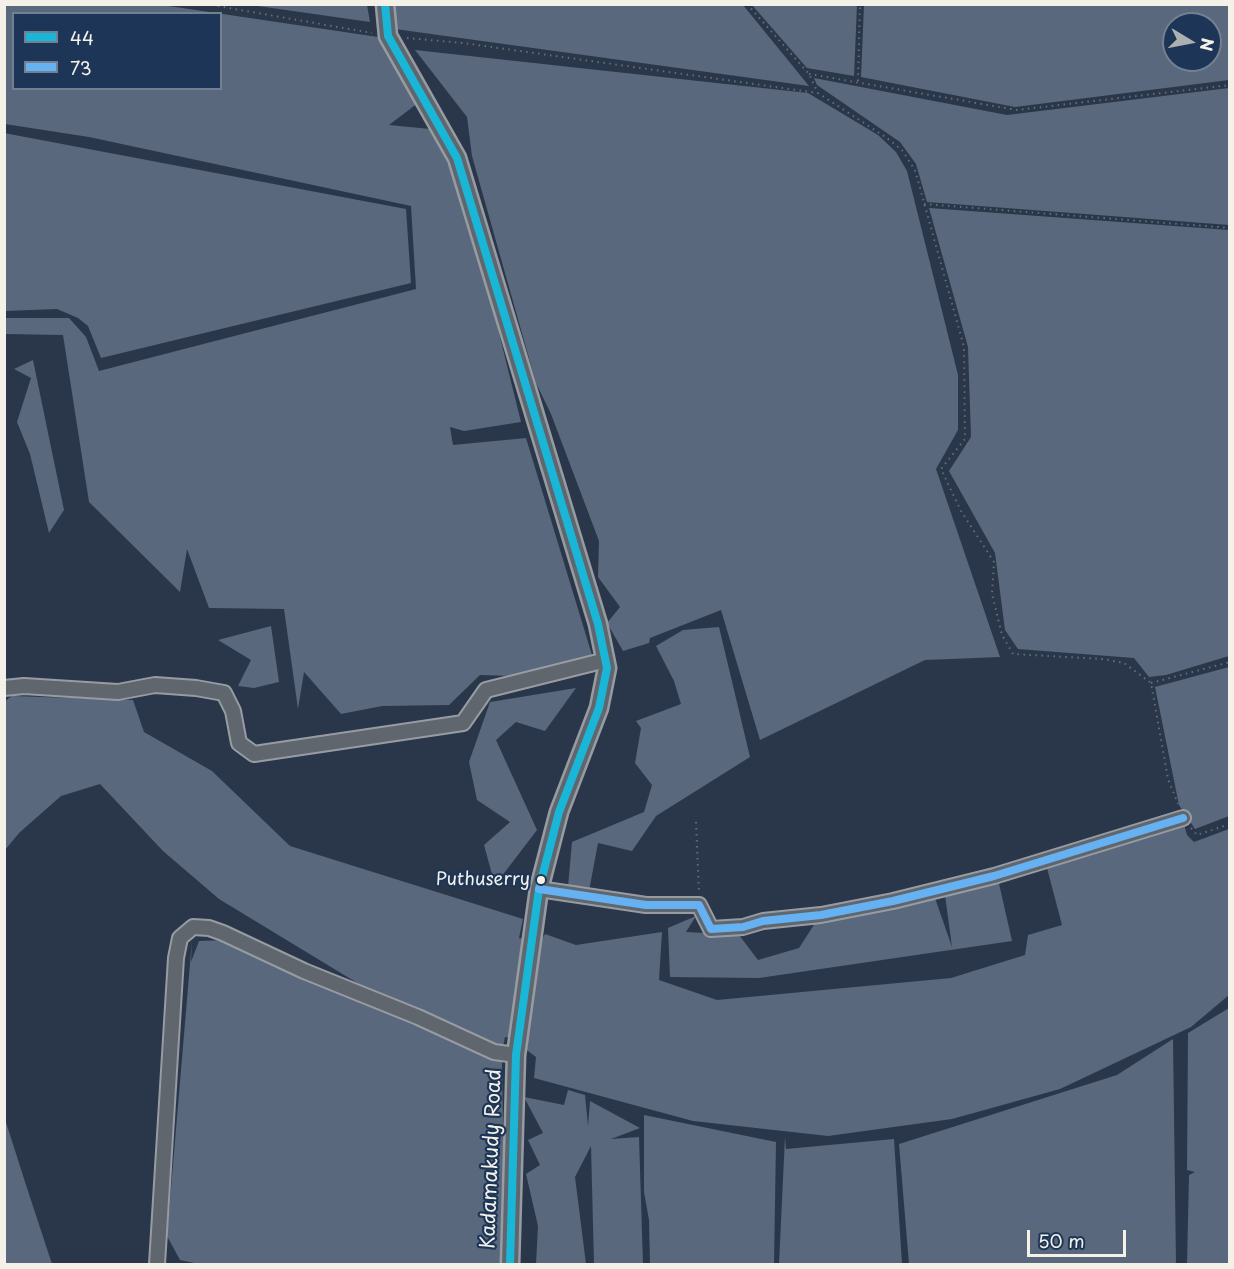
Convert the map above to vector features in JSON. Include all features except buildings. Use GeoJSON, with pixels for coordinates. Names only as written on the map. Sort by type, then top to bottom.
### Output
{"type":"FeatureCollection","features":[{"type":"Feature","properties":{"kind":"street"},"geometry":{"type":"LineString","coordinates":[[385,4],[388,36]]}},
{"type":"Feature","properties":{"kind":"street","name":"Kadamakudy Road"},"geometry":{"type":"LineString","coordinates":[[388,36],[457,158],[595,613],[607,668],[599,708],[559,812],[539,889],[531,938],[516,1055],[510,1264]]}},
{"type":"Feature","properties":{"kind":"street"},"geometry":{"type":"LineString","coordinates":[[4,688],[24,686],[118,692],[155,685],[224,693],[233,711],[239,743],[254,754],[462,723],[486,690],[606,660]]}},
{"type":"Feature","properties":{"kind":"street"},"geometry":{"type":"LineString","coordinates":[[539,889],[646,905],[699,905],[711,928],[743,927],[763,921],[821,915],[994,876],[1183,818]]}},
{"type":"Feature","properties":{"kind":"street"},"geometry":{"type":"LineString","coordinates":[[157,1264],[174,969],[180,938],[193,927],[209,928],[223,933],[304,971],[418,1017],[494,1052],[516,1055]]}},
{"type":"Feature","properties":{"kind":"path"},"geometry":{"type":"LineString","coordinates":[[206,4],[388,36],[463,43],[818,93],[902,150],[915,170],[964,348],[965,439],[941,469],[961,511],[994,562],[992,594],[1002,635],[1013,654],[1124,663],[1151,683],[1168,779],[1183,818],[1197,835],[1230,824]]}},
{"type":"Feature","properties":{"kind":"path"},"geometry":{"type":"LineString","coordinates":[[747,4],[808,74],[818,93]]}},
{"type":"Feature","properties":{"kind":"path"},"geometry":{"type":"LineString","coordinates":[[858,81],[861,4]]}},
{"type":"Feature","properties":{"kind":"path"},"geometry":{"type":"LineString","coordinates":[[808,74],[1017,110],[1230,85]]}},
{"type":"Feature","properties":{"kind":"path"},"geometry":{"type":"LineString","coordinates":[[924,204],[1230,228]]}},
{"type":"Feature","properties":{"kind":"path"},"geometry":{"type":"LineString","coordinates":[[1151,683],[1230,663]]}},
{"type":"Feature","properties":{"kind":"path"},"geometry":{"type":"LineString","coordinates":[[696,822],[699,905]]}},
{"type":"Feature","properties":{"kind":"water"},"geometry":{"type":"Polygon","coordinates":[[[5,5],[162,5],[209,12],[12,12],[12,90],[222,90],[222,14],[378,37],[418,103],[389,125],[430,129],[464,192],[521,422],[464,431],[450,427],[453,445],[526,438],[592,655],[514,676],[480,675],[449,705],[382,706],[341,714],[304,672],[298,709],[284,609],[209,608],[187,549],[180,592],[89,502],[63,335],[5,334],[5,318],[69,318],[86,337],[99,371],[416,289],[411,206],[89,137],[5,124],[5,5]]]}},
{"type":"Feature","properties":{"kind":"water"},"geometry":{"type":"Polygon","coordinates":[[[251,5],[367,5],[370,22],[251,5]]]}},
{"type":"Feature","properties":{"kind":"water"},"geometry":{"type":"Polygon","coordinates":[[[392,5],[743,5],[809,86],[395,29],[392,5]]]}},
{"type":"Feature","properties":{"kind":"water"},"geometry":{"type":"Polygon","coordinates":[[[752,5],[857,5],[854,76],[807,68],[752,5]]]}},
{"type":"Feature","properties":{"kind":"water"},"geometry":{"type":"Polygon","coordinates":[[[864,5],[1229,5],[1229,80],[1015,107],[861,77],[864,5]]]}},
{"type":"Feature","properties":{"kind":"water"},"geometry":{"type":"Polygon","coordinates":[[[415,50],[808,93],[878,135],[896,152],[907,171],[958,375],[958,430],[936,469],[1000,657],[925,660],[760,740],[721,610],[650,638],[649,643],[623,651],[607,623],[620,607],[598,577],[599,541],[551,414],[536,383],[472,156],[467,117],[415,50]]]}},
{"type":"Feature","properties":{"kind":"water"},"geometry":{"type":"Polygon","coordinates":[[[814,78],[1007,115],[1229,88],[1229,225],[927,202],[916,164],[900,142],[817,85],[814,78]]]}},
{"type":"Feature","properties":{"kind":"water"},"geometry":{"type":"Polygon","coordinates":[[[4,133],[406,209],[411,283],[101,358],[88,326],[78,318],[57,309],[5,311],[4,133]]]}},
{"type":"Feature","properties":{"kind":"water"},"geometry":{"type":"Polygon","coordinates":[[[929,208],[1229,230],[1229,656],[1166,675],[1149,677],[1134,658],[1018,649],[1005,630],[995,553],[949,471],[971,437],[968,347],[929,208]]]}},
{"type":"Feature","properties":{"kind":"water"},"geometry":{"type":"Polygon","coordinates":[[[33,360],[64,510],[49,533],[30,454],[17,422],[31,378],[14,369],[33,360]]]}},
{"type":"Feature","properties":{"kind":"water"},"geometry":{"type":"Polygon","coordinates":[[[271,626],[279,682],[254,688],[238,686],[251,660],[218,640],[271,626]]]}},
{"type":"Feature","properties":{"kind":"water"},"geometry":{"type":"Polygon","coordinates":[[[719,627],[750,757],[656,816],[632,851],[598,843],[589,891],[568,887],[572,842],[644,812],[652,785],[635,763],[641,728],[636,721],[681,704],[674,681],[656,646],[683,630],[719,627]]]}},
{"type":"Feature","properties":{"kind":"water"},"geometry":{"type":"Polygon","coordinates":[[[1229,667],[1229,816],[1195,829],[1179,805],[1155,687],[1229,667]]]}},
{"type":"Feature","properties":{"kind":"water"},"geometry":{"type":"Polygon","coordinates":[[[576,688],[545,731],[516,722],[496,740],[537,830],[495,885],[484,845],[510,822],[477,800],[469,762],[490,702],[576,688]]]}},
{"type":"Feature","properties":{"kind":"water"},"geometry":{"type":"Polygon","coordinates":[[[12,696],[133,700],[144,732],[212,771],[290,846],[523,919],[519,938],[540,943],[545,934],[576,945],[662,932],[659,980],[717,1000],[951,978],[1025,955],[1028,935],[1062,925],[1047,868],[1184,824],[1187,835],[1194,842],[1229,829],[1229,995],[1191,1027],[1060,1089],[952,1119],[828,1136],[693,1121],[534,1078],[536,1057],[524,1048],[524,1040],[505,1037],[503,1047],[485,1046],[382,998],[219,899],[163,851],[100,784],[61,796],[19,833],[5,850],[5,701],[12,696]]]}},
{"type":"Feature","properties":{"kind":"water"},"geometry":{"type":"Polygon","coordinates":[[[998,879],[1012,941],[759,978],[670,977],[668,928],[696,916],[686,932],[739,935],[758,960],[799,948],[817,920],[935,898],[952,947],[945,895],[998,879]]]}},
{"type":"Feature","properties":{"kind":"water"},"geometry":{"type":"Polygon","coordinates":[[[192,940],[191,962],[199,941],[229,940],[502,1061],[505,1264],[199,1264],[180,1260],[167,1236],[192,940]]]}},
{"type":"Feature","properties":{"kind":"water"},"geometry":{"type":"Polygon","coordinates":[[[1229,1008],[1229,1264],[1187,1264],[1189,1175],[1195,1172],[1187,1170],[1188,1033],[1229,1008]]]}},
{"type":"Feature","properties":{"kind":"water"},"geometry":{"type":"Polygon","coordinates":[[[1173,1039],[1176,1264],[909,1264],[899,1144],[1117,1075],[1173,1039]]]}},
{"type":"Feature","properties":{"kind":"water"},"geometry":{"type":"Polygon","coordinates":[[[568,1090],[585,1095],[588,1126],[590,1101],[640,1128],[611,1139],[639,1137],[643,1264],[594,1264],[591,1146],[575,1177],[586,1264],[536,1264],[538,1226],[526,1174],[540,1165],[528,1140],[543,1133],[524,1097],[564,1105],[568,1090]]]}},
{"type":"Feature","properties":{"kind":"water"},"geometry":{"type":"Polygon","coordinates":[[[644,1115],[776,1142],[774,1264],[650,1264],[649,1220],[644,1192],[644,1115]]]}},
{"type":"Feature","properties":{"kind":"water"},"geometry":{"type":"Polygon","coordinates":[[[4,1116],[26,1185],[52,1264],[5,1264],[4,1116]]]}},
{"type":"Feature","properties":{"kind":"water"},"geometry":{"type":"Polygon","coordinates":[[[785,1137],[786,1149],[894,1139],[902,1264],[779,1264],[785,1137]]]}},
{"type":"Feature","properties":{"kind":"transit line","name":"44"},"geometry":{"type":"LineString","coordinates":[[385,4],[388,36],[457,158],[598,624],[607,668],[599,708],[559,812],[539,889],[516,1055],[510,1264]]}},
{"type":"Feature","properties":{"kind":"transit line","name":"73"},"geometry":{"type":"LineString","coordinates":[[539,889],[646,905],[699,905],[711,929],[743,927],[763,921],[821,915],[893,901],[994,876],[1183,818]]}},
{"type":"Feature","properties":{"kind":"place","name":"Puthuserry"},"geometry":{"type":"Point","coordinates":[541,880]}}]}
